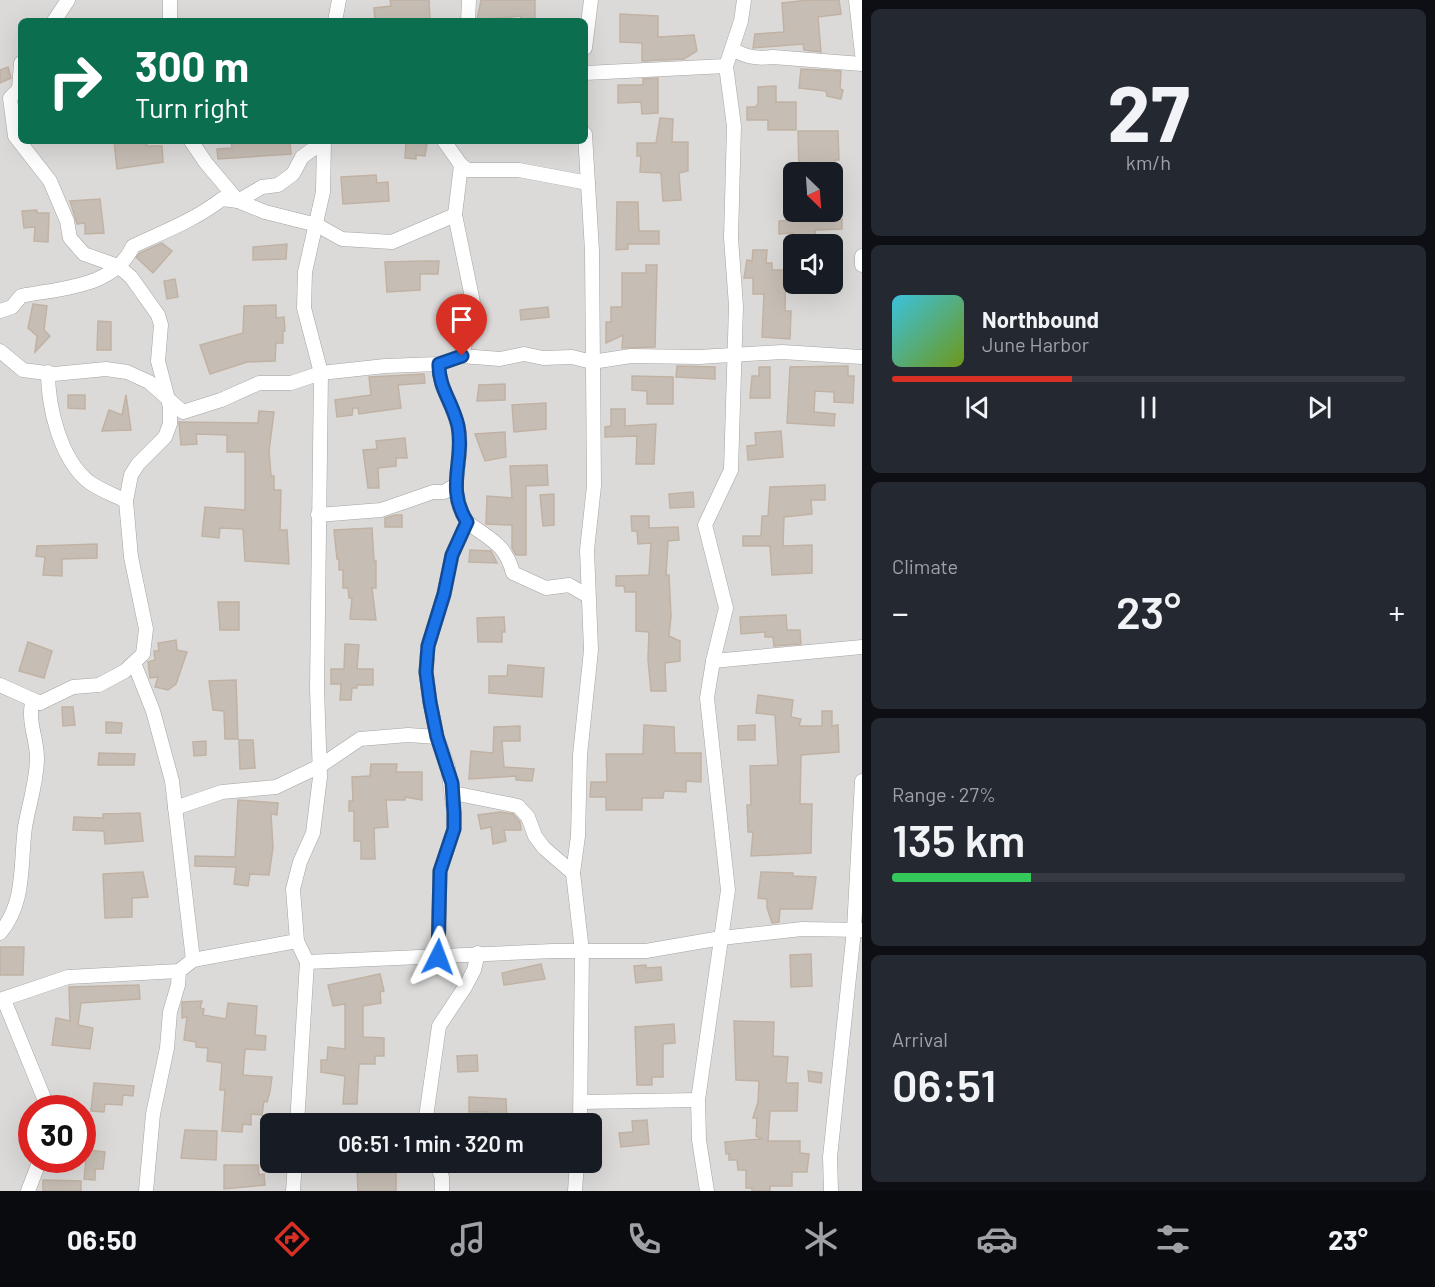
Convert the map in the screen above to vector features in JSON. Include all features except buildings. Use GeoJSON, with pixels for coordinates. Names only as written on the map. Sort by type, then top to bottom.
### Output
{"type":"FeatureCollection","features":[{"type":"Feature","properties":{"kind":"street"},"geometry":{"type":"LineString","coordinates":[[58,18],[68,0]]}},
{"type":"Feature","properties":{"kind":"street"},"geometry":{"type":"LineString","coordinates":[[170,0],[170,18]]}},
{"type":"Feature","properties":{"kind":"street"},"geometry":{"type":"LineString","coordinates":[[336,18],[339,0]]}},
{"type":"Feature","properties":{"kind":"street"},"geometry":{"type":"LineString","coordinates":[[468,18],[469,0]]}},
{"type":"Feature","properties":{"kind":"street"},"geometry":{"type":"LineString","coordinates":[[588,24],[591,0]]}},
{"type":"Feature","properties":{"kind":"street"},"geometry":{"type":"LineString","coordinates":[[706,1191],[699,1140],[698,1100],[716,961],[722,938],[728,890],[723,827],[707,698],[726,608],[705,525],[731,470],[736,306],[731,238],[734,126],[726,66],[744,0]]}},
{"type":"Feature","properties":{"kind":"street"},"geometry":{"type":"LineString","coordinates":[[856,0],[862,54]]}},
{"type":"Feature","properties":{"kind":"street"},"geometry":{"type":"LineString","coordinates":[[732,49],[744,56],[758,59],[773,57],[862,64]]}},
{"type":"Feature","properties":{"kind":"street"},"geometry":{"type":"LineString","coordinates":[[588,73],[726,66]]}},
{"type":"Feature","properties":{"kind":"street"},"geometry":{"type":"LineString","coordinates":[[18,90],[5,100],[18,140]]}},
{"type":"Feature","properties":{"kind":"street"},"geometry":{"type":"LineString","coordinates":[[0,933],[16,906],[22,874],[25,831],[36,776],[37,754],[30,717],[32,703],[40,703],[73,687],[99,684],[134,663],[143,654],[146,629],[131,557],[126,501],[131,475],[138,464],[165,437],[170,424],[169,398],[158,361],[160,325],[158,315],[141,288],[118,266],[84,255],[70,238],[67,221],[50,181],[21,144]]}},
{"type":"Feature","properties":{"kind":"street"},"geometry":{"type":"LineString","coordinates":[[193,144],[238,201]]}},
{"type":"Feature","properties":{"kind":"street"},"geometry":{"type":"LineString","coordinates":[[238,201],[262,187],[278,185],[293,174],[298,167],[298,162],[306,153],[320,144]]}},
{"type":"Feature","properties":{"kind":"street"},"geometry":{"type":"LineString","coordinates":[[298,1113],[307,962],[297,941],[293,889],[300,862],[313,833],[320,766],[317,690],[321,373],[304,308],[305,272],[323,192],[324,144]]}},
{"type":"Feature","properties":{"kind":"street"},"geometry":{"type":"LineString","coordinates":[[446,144],[461,165],[468,170],[519,170],[588,183]]}},
{"type":"Feature","properties":{"kind":"street"},"geometry":{"type":"LineString","coordinates":[[580,1113],[582,951],[573,873],[578,836],[580,755],[591,650],[587,550],[594,486],[592,251],[586,144]]}},
{"type":"Feature","properties":{"kind":"street"},"geometry":{"type":"LineString","coordinates":[[461,165],[454,215],[474,307],[462,356]]}},
{"type":"Feature","properties":{"kind":"street"},"geometry":{"type":"LineString","coordinates":[[0,311],[12,307],[21,296],[76,289],[118,266],[127,258],[133,246],[186,220],[197,217],[222,199],[238,201],[265,212],[317,225],[342,239],[392,242],[454,215]]}},
{"type":"Feature","properties":{"kind":"street"},"geometry":{"type":"LineString","coordinates":[[862,256],[862,265]]}},
{"type":"Feature","properties":{"kind":"street"},"geometry":{"type":"LineString","coordinates":[[0,351],[23,370],[90,373],[106,369],[127,372],[149,382],[183,412],[221,400],[259,383],[291,382],[321,373],[385,366],[439,364],[462,356],[500,359],[524,354],[543,358],[572,357],[592,362],[631,356],[699,357],[734,354],[804,353],[862,357]]}},
{"type":"Feature","properties":{"kind":"street"},"geometry":{"type":"LineString","coordinates":[[439,364],[438,379],[452,406],[459,432],[454,486],[467,522],[496,541],[509,556],[513,573],[546,588],[569,585],[588,596]]}},
{"type":"Feature","properties":{"kind":"street"},"geometry":{"type":"LineString","coordinates":[[48,372],[48,396],[72,463],[88,481],[126,501]]}},
{"type":"Feature","properties":{"kind":"street"},"geometry":{"type":"LineString","coordinates":[[318,515],[381,510],[433,492],[444,492],[454,486]]}},
{"type":"Feature","properties":{"kind":"street"},"geometry":{"type":"LineString","coordinates":[[438,957],[438,889],[440,871],[454,829],[453,793],[448,767],[437,737],[426,672],[428,646],[444,594],[452,555],[467,522]]}},
{"type":"Feature","properties":{"kind":"street"},"geometry":{"type":"LineString","coordinates":[[713,661],[862,647]]}},
{"type":"Feature","properties":{"kind":"street"},"geometry":{"type":"LineString","coordinates":[[134,663],[161,738],[172,781],[193,960]]}},
{"type":"Feature","properties":{"kind":"street"},"geometry":{"type":"LineString","coordinates":[[0,685],[40,703]]}},
{"type":"Feature","properties":{"kind":"street"},"geometry":{"type":"LineString","coordinates":[[176,808],[222,792],[276,788],[320,766],[360,739],[408,735],[437,737]]}},
{"type":"Feature","properties":{"kind":"street"},"geometry":{"type":"LineString","coordinates":[[831,1191],[830,1157],[858,930],[862,781]]}},
{"type":"Feature","properties":{"kind":"street"},"geometry":{"type":"LineString","coordinates":[[453,793],[518,806],[528,817],[544,848],[573,873]]}},
{"type":"Feature","properties":{"kind":"street"},"geometry":{"type":"LineString","coordinates":[[307,962],[438,957],[478,953],[646,951],[722,938],[802,929],[858,930]]}},
{"type":"Feature","properties":{"kind":"street"},"geometry":{"type":"LineString","coordinates":[[42,1095],[2,1000],[68,977],[179,971],[193,960],[297,941]]}},
{"type":"Feature","properties":{"kind":"street"},"geometry":{"type":"LineString","coordinates":[[427,1113],[439,1026],[465,987],[474,970],[478,953]]}},
{"type":"Feature","properties":{"kind":"street"},"geometry":{"type":"LineString","coordinates":[[146,1191],[153,1114],[167,1048],[170,1012],[178,985],[179,971]]}},
{"type":"Feature","properties":{"kind":"street"},"geometry":{"type":"LineString","coordinates":[[581,1102],[698,1100]]}},
{"type":"Feature","properties":{"kind":"street"},"geometry":{"type":"LineString","coordinates":[[28,1191],[35,1173]]}},
{"type":"Feature","properties":{"kind":"street"},"geometry":{"type":"LineString","coordinates":[[293,1191],[294,1173]]}},
{"type":"Feature","properties":{"kind":"street"},"geometry":{"type":"LineString","coordinates":[[440,1173],[442,1191]]}},
{"type":"Feature","properties":{"kind":"street"},"geometry":{"type":"LineString","coordinates":[[575,1191],[576,1173]]}},
{"type":"Feature","properties":{"kind":"shaded area"},"geometry":{"type":"Polygon","coordinates":[[[0,0],[862,0],[862,1191],[0,1191],[0,0]]]}},
{"type":"Feature","properties":{"kind":"route"},"geometry":{"type":"LineString","coordinates":[[438,957],[440,914],[438,889],[440,871],[454,829],[454,813],[452,783],[437,737],[426,672],[430,633],[444,594],[452,555],[467,522],[456,497],[454,486],[459,440],[457,424],[452,406],[438,379],[439,364],[462,356]]}}]}
